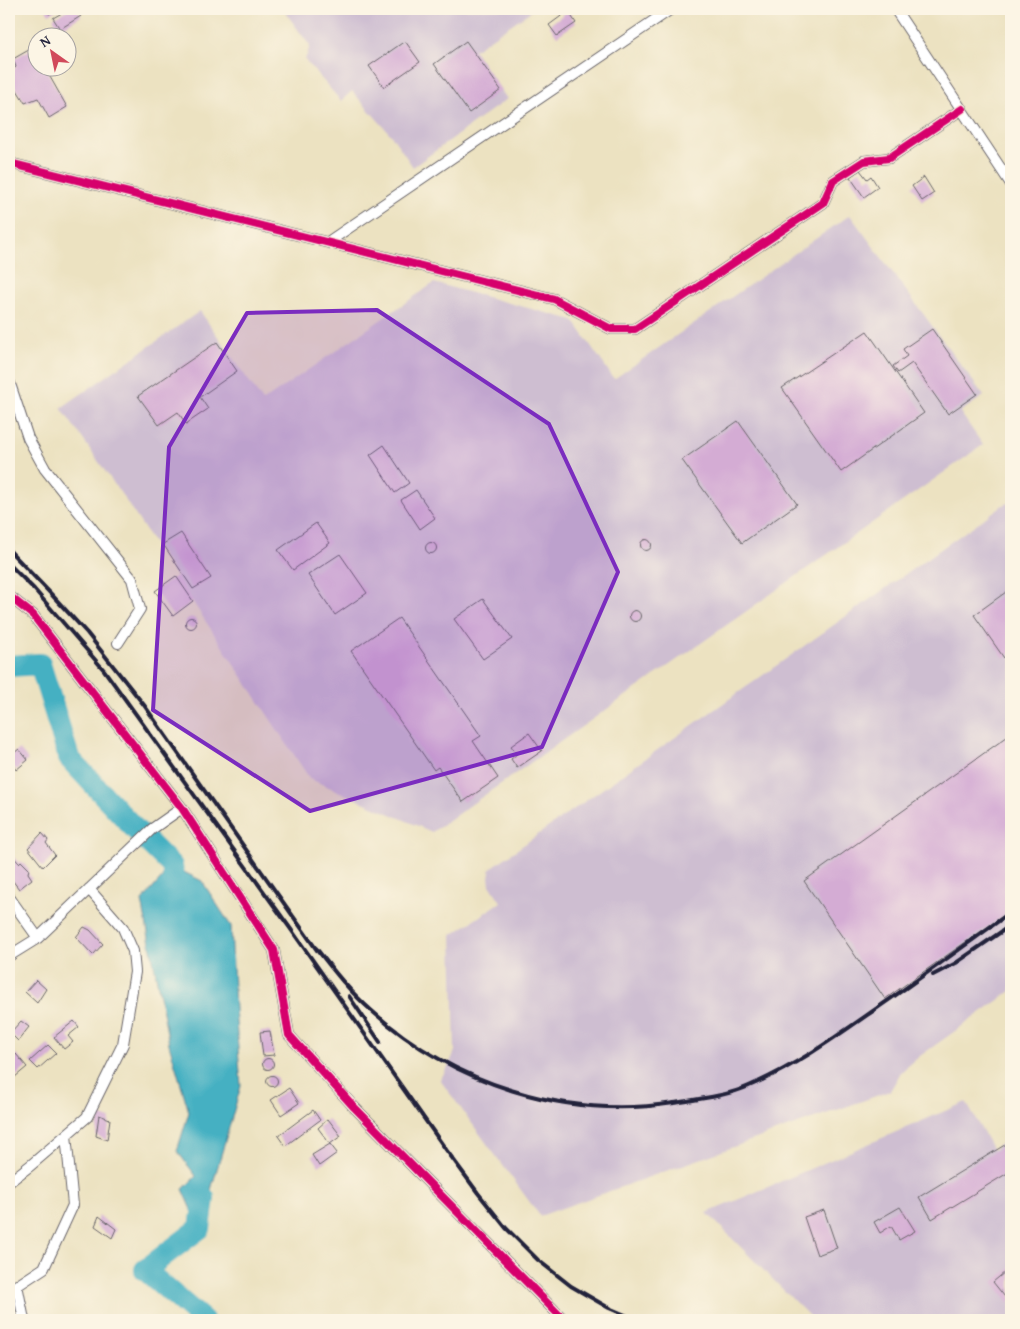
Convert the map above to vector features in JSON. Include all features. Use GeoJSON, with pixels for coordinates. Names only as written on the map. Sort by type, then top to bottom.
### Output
{"type":"FeatureCollection","features":[{"type":"Feature","properties":{"kind":"street"},"geometry":{"type":"LineString","coordinates":[[328,242],[671,9]]}},
{"type":"Feature","properties":{"kind":"street"},"geometry":{"type":"LineString","coordinates":[[895,9],[1011,184]]}},
{"type":"Feature","properties":{"kind":"street"},"geometry":{"type":"LineString","coordinates":[[9,163],[554,299],[611,329],[635,329],[823,203],[833,182],[864,161],[889,158],[962,110]]}},
{"type":"Feature","properties":{"kind":"street"},"geometry":{"type":"LineString","coordinates":[[9,381],[28,438],[45,469],[132,579],[140,609],[118,643]]}},
{"type":"Feature","properties":{"kind":"street"},"geometry":{"type":"LineString","coordinates":[[9,596],[33,615],[182,808],[274,950],[289,1035],[354,1107],[564,1320]]}},
{"type":"Feature","properties":{"kind":"street"},"geometry":{"type":"LineString","coordinates":[[9,956],[38,938],[152,829],[182,808]]}},
{"type":"Feature","properties":{"kind":"street"},"geometry":{"type":"LineString","coordinates":[[9,1182],[31,1166],[87,1117],[123,1044],[135,972],[133,951],[123,928],[90,888]]}},
{"type":"Feature","properties":{"kind":"street"},"geometry":{"type":"LineString","coordinates":[[9,897],[38,938]]}},
{"type":"Feature","properties":{"kind":"street"},"geometry":{"type":"LineString","coordinates":[[24,1320],[13,1288],[44,1268],[73,1204],[66,1135]]}},
{"type":"Feature","properties":{"kind":"highlighted area"},"geometry":{"type":"Polygon","coordinates":[[[377,310],[549,424],[618,572],[542,747],[310,811],[153,710],[169,447],[247,313],[377,310]]]}},
{"type":"Feature","properties":{"kind":"shaded area"},"geometry":{"type":"Polygon","coordinates":[[[283,9],[534,9],[474,50],[507,99],[413,167],[391,135],[352,91],[341,101],[305,60],[310,46],[283,9]]]}},
{"type":"Feature","properties":{"kind":"shaded area"},"geometry":{"type":"Polygon","coordinates":[[[850,215],[984,396],[960,412],[983,445],[432,832],[310,779],[124,498],[61,408],[200,311],[263,401],[434,283],[573,320],[614,379],[850,215]]]}},
{"type":"Feature","properties":{"kind":"shaded area"},"geometry":{"type":"Polygon","coordinates":[[[1011,502],[1011,991],[920,1056],[901,1072],[890,1091],[540,1216],[440,1080],[455,1051],[452,935],[501,902],[490,885],[491,868],[1003,505],[1011,502]]]}},
{"type":"Feature","properties":{"kind":"shaded area"},"geometry":{"type":"Polygon","coordinates":[[[966,1102],[993,1150],[1011,1136],[1011,1318],[990,1320],[813,1320],[707,1213],[966,1102]]]}},
{"type":"Feature","properties":{"kind":"water"},"geometry":{"type":"Polygon","coordinates":[[[172,866],[202,881],[231,926],[241,1086],[200,1228],[183,1189],[196,1176],[177,1151],[189,1112],[169,1044],[142,901],[172,866]]]}},
{"type":"Feature","properties":{"kind":"building"},"geometry":{"type":"Polygon","coordinates":[[[46,9],[58,9],[49,14],[46,9]]]}},
{"type":"Feature","properties":{"kind":"building"},"geometry":{"type":"Polygon","coordinates":[[[69,9],[77,9],[81,16],[62,28],[59,28],[53,18],[69,9]]]}},
{"type":"Feature","properties":{"kind":"building"},"geometry":{"type":"Polygon","coordinates":[[[568,11],[576,23],[557,36],[549,25],[568,11]]]}},
{"type":"Feature","properties":{"kind":"building"},"geometry":{"type":"Polygon","coordinates":[[[405,41],[420,62],[384,87],[369,66],[405,41]]]}},
{"type":"Feature","properties":{"kind":"building"},"geometry":{"type":"Polygon","coordinates":[[[466,41],[501,90],[469,113],[434,64],[466,41]]]}},
{"type":"Feature","properties":{"kind":"building"},"geometry":{"type":"Polygon","coordinates":[[[28,50],[28,78],[51,78],[67,107],[49,118],[38,98],[25,103],[9,77],[9,73],[16,67],[13,59],[28,50]]]}},
{"type":"Feature","properties":{"kind":"building"},"geometry":{"type":"Polygon","coordinates":[[[860,170],[867,179],[871,176],[878,187],[864,197],[850,177],[860,170]]]}},
{"type":"Feature","properties":{"kind":"building"},"geometry":{"type":"Polygon","coordinates":[[[924,177],[934,193],[922,201],[912,186],[924,177]]]}},
{"type":"Feature","properties":{"kind":"building"},"geometry":{"type":"Polygon","coordinates":[[[932,329],[977,394],[948,414],[912,363],[898,373],[893,366],[907,356],[903,349],[932,329]]]}},
{"type":"Feature","properties":{"kind":"building"},"geometry":{"type":"Polygon","coordinates":[[[867,331],[924,413],[841,472],[782,388],[867,331]]]}},
{"type":"Feature","properties":{"kind":"building"},"geometry":{"type":"Polygon","coordinates":[[[217,342],[237,371],[200,397],[208,409],[186,424],[178,412],[159,425],[138,396],[217,342]]]}},
{"type":"Feature","properties":{"kind":"building"},"geometry":{"type":"Polygon","coordinates":[[[738,421],[797,504],[742,543],[682,460],[738,421]]]}},
{"type":"Feature","properties":{"kind":"building"},"geometry":{"type":"Polygon","coordinates":[[[384,445],[409,483],[395,493],[370,455],[384,445]]]}},
{"type":"Feature","properties":{"kind":"building"},"geometry":{"type":"Polygon","coordinates":[[[416,490],[435,518],[420,529],[401,500],[416,490]]]}},
{"type":"Feature","properties":{"kind":"building"},"geometry":{"type":"Polygon","coordinates":[[[316,523],[330,543],[293,570],[278,550],[316,523]]]}},
{"type":"Feature","properties":{"kind":"building"},"geometry":{"type":"Polygon","coordinates":[[[181,533],[211,578],[193,589],[163,544],[181,533]]]}},
{"type":"Feature","properties":{"kind":"building"},"geometry":{"type":"Polygon","coordinates":[[[644,540],[648,540],[651,545],[650,549],[644,550],[641,547],[641,543],[644,540]]]}},
{"type":"Feature","properties":{"kind":"building"},"geometry":{"type":"Polygon","coordinates":[[[431,542],[437,548],[431,554],[425,548],[431,542]]]}},
{"type":"Feature","properties":{"kind":"building"},"geometry":{"type":"Polygon","coordinates":[[[340,554],[367,593],[335,615],[308,575],[340,554]]]}},
{"type":"Feature","properties":{"kind":"building"},"geometry":{"type":"Polygon","coordinates":[[[176,576],[193,601],[173,616],[155,591],[176,576]]]}},
{"type":"Feature","properties":{"kind":"building"},"geometry":{"type":"Polygon","coordinates":[[[1006,592],[1011,599],[1011,653],[1004,658],[974,615],[1006,592]]]}},
{"type":"Feature","properties":{"kind":"building"},"geometry":{"type":"Polygon","coordinates":[[[483,599],[512,639],[483,659],[454,619],[483,599]]]}},
{"type":"Feature","properties":{"kind":"building"},"geometry":{"type":"Polygon","coordinates":[[[633,611],[637,611],[640,616],[639,620],[633,621],[630,618],[630,614],[633,611]]]}},
{"type":"Feature","properties":{"kind":"building"},"geometry":{"type":"Polygon","coordinates":[[[189,618],[193,618],[196,623],[195,627],[189,628],[186,625],[186,621],[189,618]]]}},
{"type":"Feature","properties":{"kind":"building"},"geometry":{"type":"Polygon","coordinates":[[[399,618],[481,736],[473,741],[498,778],[463,802],[438,767],[434,770],[351,651],[399,618]]]}},
{"type":"Feature","properties":{"kind":"building"},"geometry":{"type":"Polygon","coordinates":[[[529,733],[542,751],[517,768],[511,759],[517,754],[511,746],[529,733]]]}},
{"type":"Feature","properties":{"kind":"building"},"geometry":{"type":"Polygon","coordinates":[[[1011,734],[1011,910],[885,999],[804,881],[1011,734]]]}},
{"type":"Feature","properties":{"kind":"building"},"geometry":{"type":"Polygon","coordinates":[[[19,749],[28,760],[16,770],[9,757],[19,749]]]}},
{"type":"Feature","properties":{"kind":"building"},"geometry":{"type":"Polygon","coordinates":[[[42,833],[48,840],[46,843],[55,855],[43,867],[28,848],[42,833]]]}},
{"type":"Feature","properties":{"kind":"building"},"geometry":{"type":"Polygon","coordinates":[[[9,852],[19,863],[21,861],[29,869],[28,873],[32,879],[19,889],[9,876],[9,852]]]}},
{"type":"Feature","properties":{"kind":"building"},"geometry":{"type":"Polygon","coordinates":[[[84,927],[90,930],[103,944],[93,955],[76,937],[84,927]]]}},
{"type":"Feature","properties":{"kind":"building"},"geometry":{"type":"Polygon","coordinates":[[[36,980],[46,989],[37,1003],[25,992],[36,980]]]}},
{"type":"Feature","properties":{"kind":"building"},"geometry":{"type":"Polygon","coordinates":[[[21,1021],[29,1027],[18,1041],[10,1033],[21,1021]]]}},
{"type":"Feature","properties":{"kind":"building"},"geometry":{"type":"Polygon","coordinates":[[[74,1021],[79,1027],[68,1036],[73,1042],[64,1049],[54,1037],[74,1021]]]}},
{"type":"Feature","properties":{"kind":"building"},"geometry":{"type":"Polygon","coordinates":[[[270,1031],[274,1055],[263,1056],[260,1032],[270,1031]]]}},
{"type":"Feature","properties":{"kind":"building"},"geometry":{"type":"Polygon","coordinates":[[[48,1045],[56,1053],[38,1069],[30,1061],[48,1045]]]}},
{"type":"Feature","properties":{"kind":"building"},"geometry":{"type":"Polygon","coordinates":[[[16,1054],[27,1067],[9,1082],[9,1061],[16,1054]]]}},
{"type":"Feature","properties":{"kind":"building"},"geometry":{"type":"Polygon","coordinates":[[[266,1059],[270,1059],[273,1064],[272,1068],[266,1069],[263,1066],[263,1062],[266,1059]]]}},
{"type":"Feature","properties":{"kind":"building"},"geometry":{"type":"Polygon","coordinates":[[[270,1076],[274,1076],[277,1081],[276,1085],[270,1086],[267,1083],[267,1079],[270,1076]]]}},
{"type":"Feature","properties":{"kind":"building"},"geometry":{"type":"Polygon","coordinates":[[[289,1088],[299,1103],[281,1115],[271,1100],[289,1088]]]}},
{"type":"Feature","properties":{"kind":"building"},"geometry":{"type":"Polygon","coordinates":[[[313,1110],[320,1120],[285,1146],[278,1136],[313,1110]]]}},
{"type":"Feature","properties":{"kind":"building"},"geometry":{"type":"Polygon","coordinates":[[[99,1115],[110,1119],[107,1140],[96,1136],[99,1115]]]}},
{"type":"Feature","properties":{"kind":"building"},"geometry":{"type":"Polygon","coordinates":[[[328,1119],[341,1136],[330,1144],[318,1128],[328,1119]]]}},
{"type":"Feature","properties":{"kind":"building"},"geometry":{"type":"Polygon","coordinates":[[[1008,1143],[1011,1149],[1011,1171],[932,1219],[919,1197],[1008,1143]]]}},
{"type":"Feature","properties":{"kind":"building"},"geometry":{"type":"Polygon","coordinates":[[[330,1144],[337,1153],[319,1166],[312,1155],[330,1144]]]}},
{"type":"Feature","properties":{"kind":"building"},"geometry":{"type":"Polygon","coordinates":[[[900,1207],[915,1231],[899,1240],[891,1226],[880,1233],[874,1222],[900,1207]]]}},
{"type":"Feature","properties":{"kind":"building"},"geometry":{"type":"Polygon","coordinates":[[[824,1210],[837,1248],[817,1255],[804,1217],[824,1210]]]}},
{"type":"Feature","properties":{"kind":"building"},"geometry":{"type":"Polygon","coordinates":[[[99,1216],[116,1229],[112,1238],[95,1226],[99,1216]]]}},
{"type":"Feature","properties":{"kind":"building"},"geometry":{"type":"Polygon","coordinates":[[[1011,1267],[1011,1300],[1009,1302],[993,1282],[1011,1267]]]}},
{"type":"Feature","properties":{"kind":"waterway"},"geometry":{"type":"LineString","coordinates":[[9,666],[40,664],[69,758],[172,866],[177,895]]}},
{"type":"Feature","properties":{"kind":"waterway"},"geometry":{"type":"LineString","coordinates":[[203,1320],[145,1270],[200,1228],[204,1198]]}},
{"type":"Feature","properties":{"kind":"railway"},"geometry":{"type":"LineString","coordinates":[[9,550],[87,633],[144,705],[319,953]]}},
{"type":"Feature","properties":{"kind":"railway"},"geometry":{"type":"LineString","coordinates":[[9,564],[34,589],[104,670],[290,928],[447,1151],[506,1228],[538,1260],[571,1286],[609,1308],[637,1320]]}},
{"type":"Feature","properties":{"kind":"railway"},"geometry":{"type":"LineString","coordinates":[[316,948],[335,973],[364,1004],[404,1037],[439,1059],[475,1077],[513,1091],[553,1101],[593,1106],[633,1107],[674,1103],[722,1095],[749,1086],[782,1070],[843,1032],[1011,912]]}},
{"type":"Feature","properties":{"kind":"railway"},"geometry":{"type":"LineString","coordinates":[[933,975],[956,963],[1011,925]]}},
{"type":"Feature","properties":{"kind":"railway"},"geometry":{"type":"LineString","coordinates":[[349,996],[380,1042]]}},
{"type":"Feature","properties":{"kind":"cycle path"},"geometry":{"type":"LineString","coordinates":[[9,163],[554,299],[611,329],[635,329],[823,203],[833,181],[864,161],[889,158],[962,109]]}},
{"type":"Feature","properties":{"kind":"cycle path"},"geometry":{"type":"LineString","coordinates":[[9,596],[33,615],[182,808],[274,950],[289,1035],[354,1107],[564,1320]]}}]}
